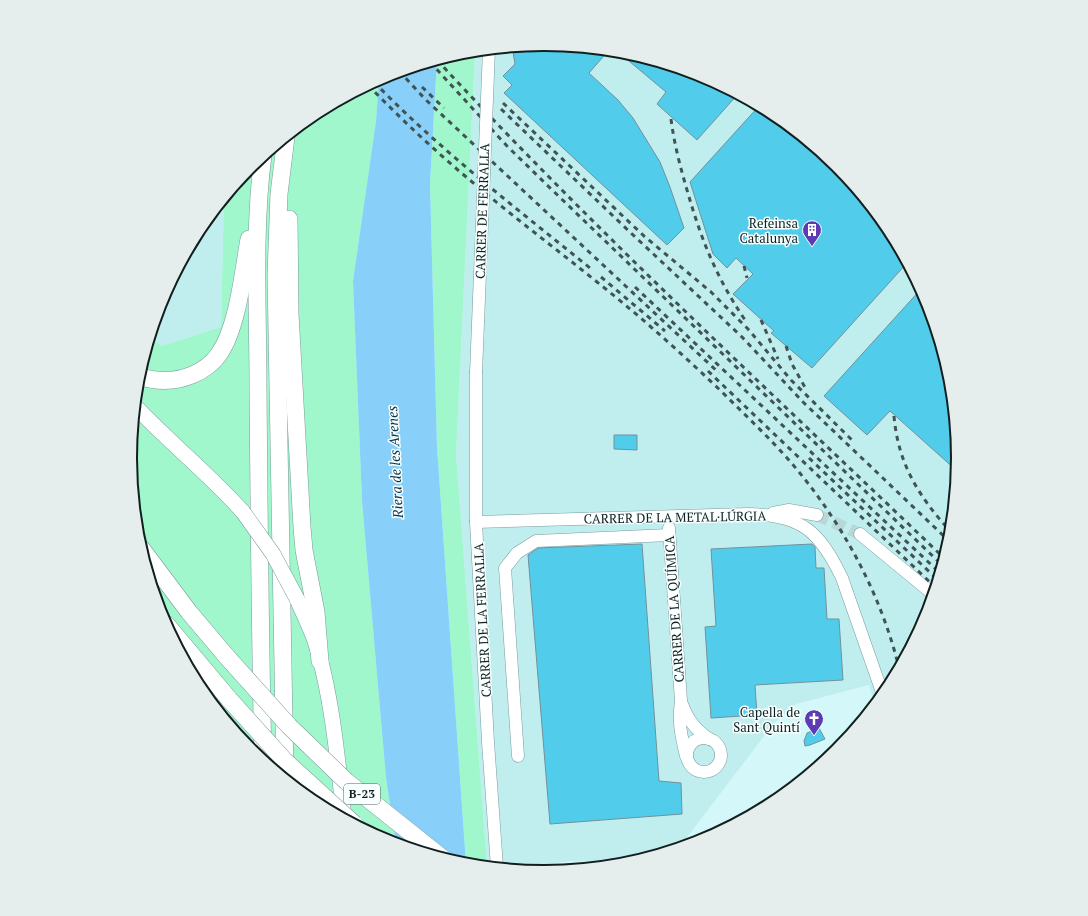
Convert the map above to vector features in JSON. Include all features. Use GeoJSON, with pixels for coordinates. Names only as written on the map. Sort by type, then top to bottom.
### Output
{"type":"FeatureCollection","features":[{"type":"Feature","properties":{"kind":"highway"},"geometry":{"type":"LineString","coordinates":[[285,144],[283,195],[276,275],[285,772]]}},
{"type":"Feature","properties":{"kind":"highway"},"geometry":{"type":"LineString","coordinates":[[145,377],[158,380],[183,379],[202,370],[218,356],[227,341],[234,318],[257,199],[262,165]]}},
{"type":"Feature","properties":{"kind":"highway"},"geometry":{"type":"LineString","coordinates":[[283,195],[302,527],[304,550],[317,619],[320,661]]}},
{"type":"Feature","properties":{"kind":"highway"},"geometry":{"type":"LineString","coordinates":[[257,199],[256,272],[263,752]]}},
{"type":"Feature","properties":{"kind":"highway","name":"B-23"},"geometry":{"type":"LineString","coordinates":[[150,561],[189,612],[289,726],[347,782],[430,848]]}},
{"type":"Feature","properties":{"kind":"highway","name":"B-23"},"geometry":{"type":"LineString","coordinates":[[182,643],[229,699],[285,761],[336,807]]}},
{"type":"Feature","properties":{"kind":"main road"},"geometry":{"type":"LineString","coordinates":[[140,411],[215,482],[243,512],[273,554],[297,599],[313,636],[320,661],[330,708],[343,812]]}},
{"type":"Feature","properties":{"kind":"street","name":"CARRER DE FERRALLA"},"geometry":{"type":"LineString","coordinates":[[476,373],[489,54]]}},
{"type":"Feature","properties":{"kind":"street","name":"CARRER DE LA FERRALLA"},"geometry":{"type":"LineString","coordinates":[[476,373],[476,522],[488,742],[497,862]]}},
{"type":"Feature","properties":{"kind":"street"},"geometry":{"type":"LineString","coordinates":[[764,514],[790,510],[817,515]]}},
{"type":"Feature","properties":{"kind":"street","name":"CARRER DE LA METAL·LÚRGIA"},"geometry":{"type":"LineString","coordinates":[[476,522],[764,514],[788,519],[806,528],[813,534],[829,555],[842,578],[880,686]]}},
{"type":"Feature","properties":{"kind":"street","name":"CARRER DE LA QUÍMICA"},"geometry":{"type":"LineString","coordinates":[[668,517],[681,701],[679,716],[686,756]]}},
{"type":"Feature","properties":{"kind":"street"},"geometry":{"type":"LineString","coordinates":[[518,756],[505,568],[517,553],[536,541],[669,534]]}},
{"type":"Feature","properties":{"kind":"street"},"geometry":{"type":"LineString","coordinates":[[860,534],[929,590]]}},
{"type":"Feature","properties":{"kind":"street","name":"CARRER DE LA QUÍMICA"},"geometry":{"type":"LineString","coordinates":[[681,701],[689,721],[700,733],[709,739]]}},
{"type":"Feature","properties":{"kind":"street"},"geometry":{"type":"LineString","coordinates":[[698,739],[709,739],[714,741],[721,751],[720,763],[712,771],[700,773],[690,766],[686,756],[690,745],[693,742],[698,739]]}},
{"type":"Feature","properties":{"kind":"shaded area"},"geometry":{"type":"Polygon","coordinates":[[[544,51],[597,54],[649,65],[675,73],[700,82],[748,106],[792,135],[812,152],[832,170],[867,210],[882,232],[909,278],[920,302],[937,353],[948,405],[950,431],[951,458],[948,511],[937,563],[920,614],[896,662],[873,698],[869,685],[796,704],[774,723],[686,839],[649,851],[597,862],[572,861],[537,865],[491,862],[487,861],[456,454],[475,57],[491,54],[544,51]]]}},
{"type":"Feature","properties":{"kind":"shaded area"},"geometry":{"type":"Polygon","coordinates":[[[224,207],[221,327],[162,346],[155,341],[168,302],[192,254],[224,207]]]}},
{"type":"Feature","properties":{"kind":"green space"},"geometry":{"type":"Polygon","coordinates":[[[475,57],[456,454],[487,861],[466,857],[437,447],[430,184],[437,66],[475,57]]]}},
{"type":"Feature","properties":{"kind":"green space"},"geometry":{"type":"Polygon","coordinates":[[[378,86],[376,121],[353,281],[362,501],[386,778],[395,836],[364,823],[318,796],[296,781],[256,746],[221,706],[206,684],[179,638],[159,589],[151,563],[140,511],[137,458],[140,405],[151,353],[155,341],[162,346],[221,327],[224,207],[256,170],[296,135],[341,106],[378,86]]]}},
{"type":"Feature","properties":{"kind":"water","name":"Riera de les Arenes"},"geometry":{"type":"Polygon","coordinates":[[[437,66],[430,184],[437,447],[466,857],[439,851],[395,836],[386,778],[362,501],[353,281],[376,121],[378,86],[437,66]]]}},
{"type":"Feature","properties":{"kind":"building"},"geometry":{"type":"Polygon","coordinates":[[[544,51],[604,55],[589,73],[618,100],[633,118],[660,162],[684,228],[667,245],[504,93],[512,85],[503,76],[515,64],[513,52],[544,51]]]}},
{"type":"Feature","properties":{"kind":"building"},"geometry":{"type":"Polygon","coordinates":[[[628,60],[649,65],[700,82],[734,98],[697,140],[657,104],[666,92],[628,60]]]}},
{"type":"Feature","properties":{"kind":"building","name":"Refeinsa Catalunya"},"geometry":{"type":"Polygon","coordinates":[[[755,110],[792,135],[832,170],[867,210],[903,267],[812,368],[771,333],[774,331],[733,294],[753,274],[736,258],[727,268],[713,254],[690,182],[755,110]]]}},
{"type":"Feature","properties":{"kind":"building"},"geometry":{"type":"Polygon","coordinates":[[[916,294],[929,327],[943,379],[948,405],[951,465],[890,411],[867,435],[824,396],[916,294]]]}},
{"type":"Feature","properties":{"kind":"building"},"geometry":{"type":"Polygon","coordinates":[[[614,435],[637,435],[637,450],[614,449],[614,435]]]}},
{"type":"Feature","properties":{"kind":"building"},"geometry":{"type":"Polygon","coordinates":[[[642,544],[659,781],[681,783],[682,814],[550,824],[528,555],[538,548],[642,544]]]}},
{"type":"Feature","properties":{"kind":"building"},"geometry":{"type":"Polygon","coordinates":[[[812,544],[815,547],[816,568],[824,568],[827,619],[839,619],[843,680],[755,685],[757,715],[711,718],[705,627],[716,626],[711,549],[812,544]]]}},
{"type":"Feature","properties":{"kind":"building","name":"Capella de Sant Quintí"},"geometry":{"type":"Polygon","coordinates":[[[819,728],[825,739],[805,746],[804,741],[807,733],[819,728]]]}},
{"type":"Feature","properties":{"kind":"tunnel"},"geometry":{"type":"LineString","coordinates":[[817,515],[860,534]]}},
{"type":"Feature","properties":{"kind":"railway"},"geometry":{"type":"LineString","coordinates":[[441,64],[498,125],[623,251],[939,553]]}},
{"type":"Feature","properties":{"kind":"railway"},"geometry":{"type":"LineString","coordinates":[[434,66],[507,146],[938,561]]}},
{"type":"Feature","properties":{"kind":"railway"},"geometry":{"type":"LineString","coordinates":[[404,76],[426,100],[719,373]]}},
{"type":"Feature","properties":{"kind":"railway"},"geometry":{"type":"LineString","coordinates":[[378,86],[452,155],[590,268]]}},
{"type":"Feature","properties":{"kind":"railway"},"geometry":{"type":"LineString","coordinates":[[422,87],[444,108]]}},
{"type":"Feature","properties":{"kind":"railway"},"geometry":{"type":"LineString","coordinates":[[372,89],[418,134],[458,170],[613,295],[660,335],[721,391],[785,456],[812,488],[829,512],[858,561],[882,613],[897,660]]}},
{"type":"Feature","properties":{"kind":"railway"},"geometry":{"type":"LineString","coordinates":[[503,103],[644,236],[711,292],[748,329],[791,380],[852,440]]}},
{"type":"Feature","properties":{"kind":"railway"},"geometry":{"type":"LineString","coordinates":[[501,109],[742,337],[803,402],[943,536]]}},
{"type":"Feature","properties":{"kind":"railway"},"geometry":{"type":"LineString","coordinates":[[671,119],[682,172],[692,208],[704,241],[718,273],[745,320]]}},
{"type":"Feature","properties":{"kind":"railway"},"geometry":{"type":"LineString","coordinates":[[744,266],[747,278]]}},
{"type":"Feature","properties":{"kind":"railway"},"geometry":{"type":"LineString","coordinates":[[601,277],[665,331]]}},
{"type":"Feature","properties":{"kind":"railway"},"geometry":{"type":"LineString","coordinates":[[635,287],[935,569]]}},
{"type":"Feature","properties":{"kind":"railway"},"geometry":{"type":"LineString","coordinates":[[761,320],[778,359]]}},
{"type":"Feature","properties":{"kind":"railway"},"geometry":{"type":"LineString","coordinates":[[786,346],[792,364],[807,391]]}},
{"type":"Feature","properties":{"kind":"railway"},"geometry":{"type":"LineString","coordinates":[[708,371],[931,583]]}},
{"type":"Feature","properties":{"kind":"railway"},"geometry":{"type":"LineString","coordinates":[[894,416],[896,433],[905,465],[920,493],[945,525]]}},
{"type":"Feature","properties":{"kind":"railway"},"geometry":{"type":"LineString","coordinates":[[809,458],[933,575]]}},
{"type":"Feature","properties":{"kind":"place","name":"Refeinsa Catalunya"},"geometry":{"type":"Point","coordinates":[812,247]}},
{"type":"Feature","properties":{"kind":"place","name":"Capella de Sant Quintí"},"geometry":{"type":"Point","coordinates":[814,736]}}]}
